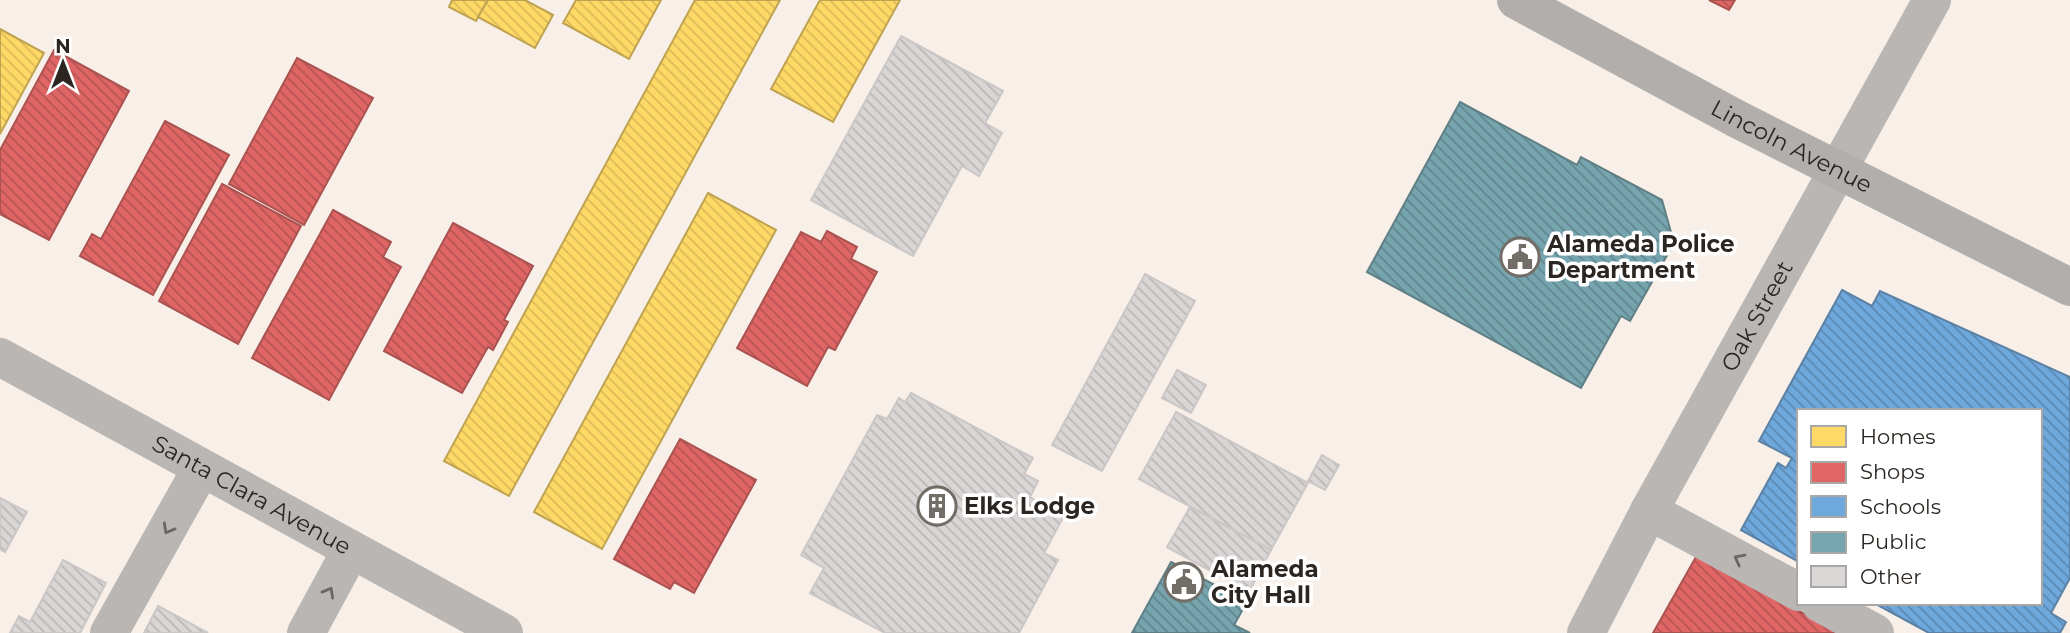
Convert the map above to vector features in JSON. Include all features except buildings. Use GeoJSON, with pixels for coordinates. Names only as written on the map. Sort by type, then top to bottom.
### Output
{"type":"FeatureCollection","features":[{"type":"Feature","properties":{"kind":"main road","name":"Lincoln Avenue"},"geometry":{"type":"LineString","coordinates":[[1516,0],[1838,171],[2070,287]]}},
{"type":"Feature","properties":{"kind":"street","name":"Oak Street"},"geometry":{"type":"LineString","coordinates":[[1586,633],[1649,510],[1933,0]]}},
{"type":"Feature","properties":{"kind":"street","name":"Santa Clara Avenue"},"geometry":{"type":"LineString","coordinates":[[0,357],[504,633]]}},
{"type":"Feature","properties":{"kind":"street"},"geometry":{"type":"LineString","coordinates":[[109,633],[201,469]]}},
{"type":"Feature","properties":{"kind":"street"},"geometry":{"type":"LineString","coordinates":[[1649,510],[1797,591]]}},
{"type":"Feature","properties":{"kind":"street"},"geometry":{"type":"LineString","coordinates":[[306,633],[351,550]]}},
{"type":"Feature","properties":{"kind":"street"},"geometry":{"type":"LineString","coordinates":[[1824,605],[1875,633]]}},
{"type":"Feature","properties":{"kind":"place","name":"Alameda Police Department"},"geometry":{"type":"Point","coordinates":[1520,257]}},
{"type":"Feature","properties":{"kind":"place","name":"Elks Lodge"},"geometry":{"type":"Point","coordinates":[937,506]}},
{"type":"Feature","properties":{"kind":"place","name":"Alameda City Hall"},"geometry":{"type":"Point","coordinates":[1184,582]}}]}
